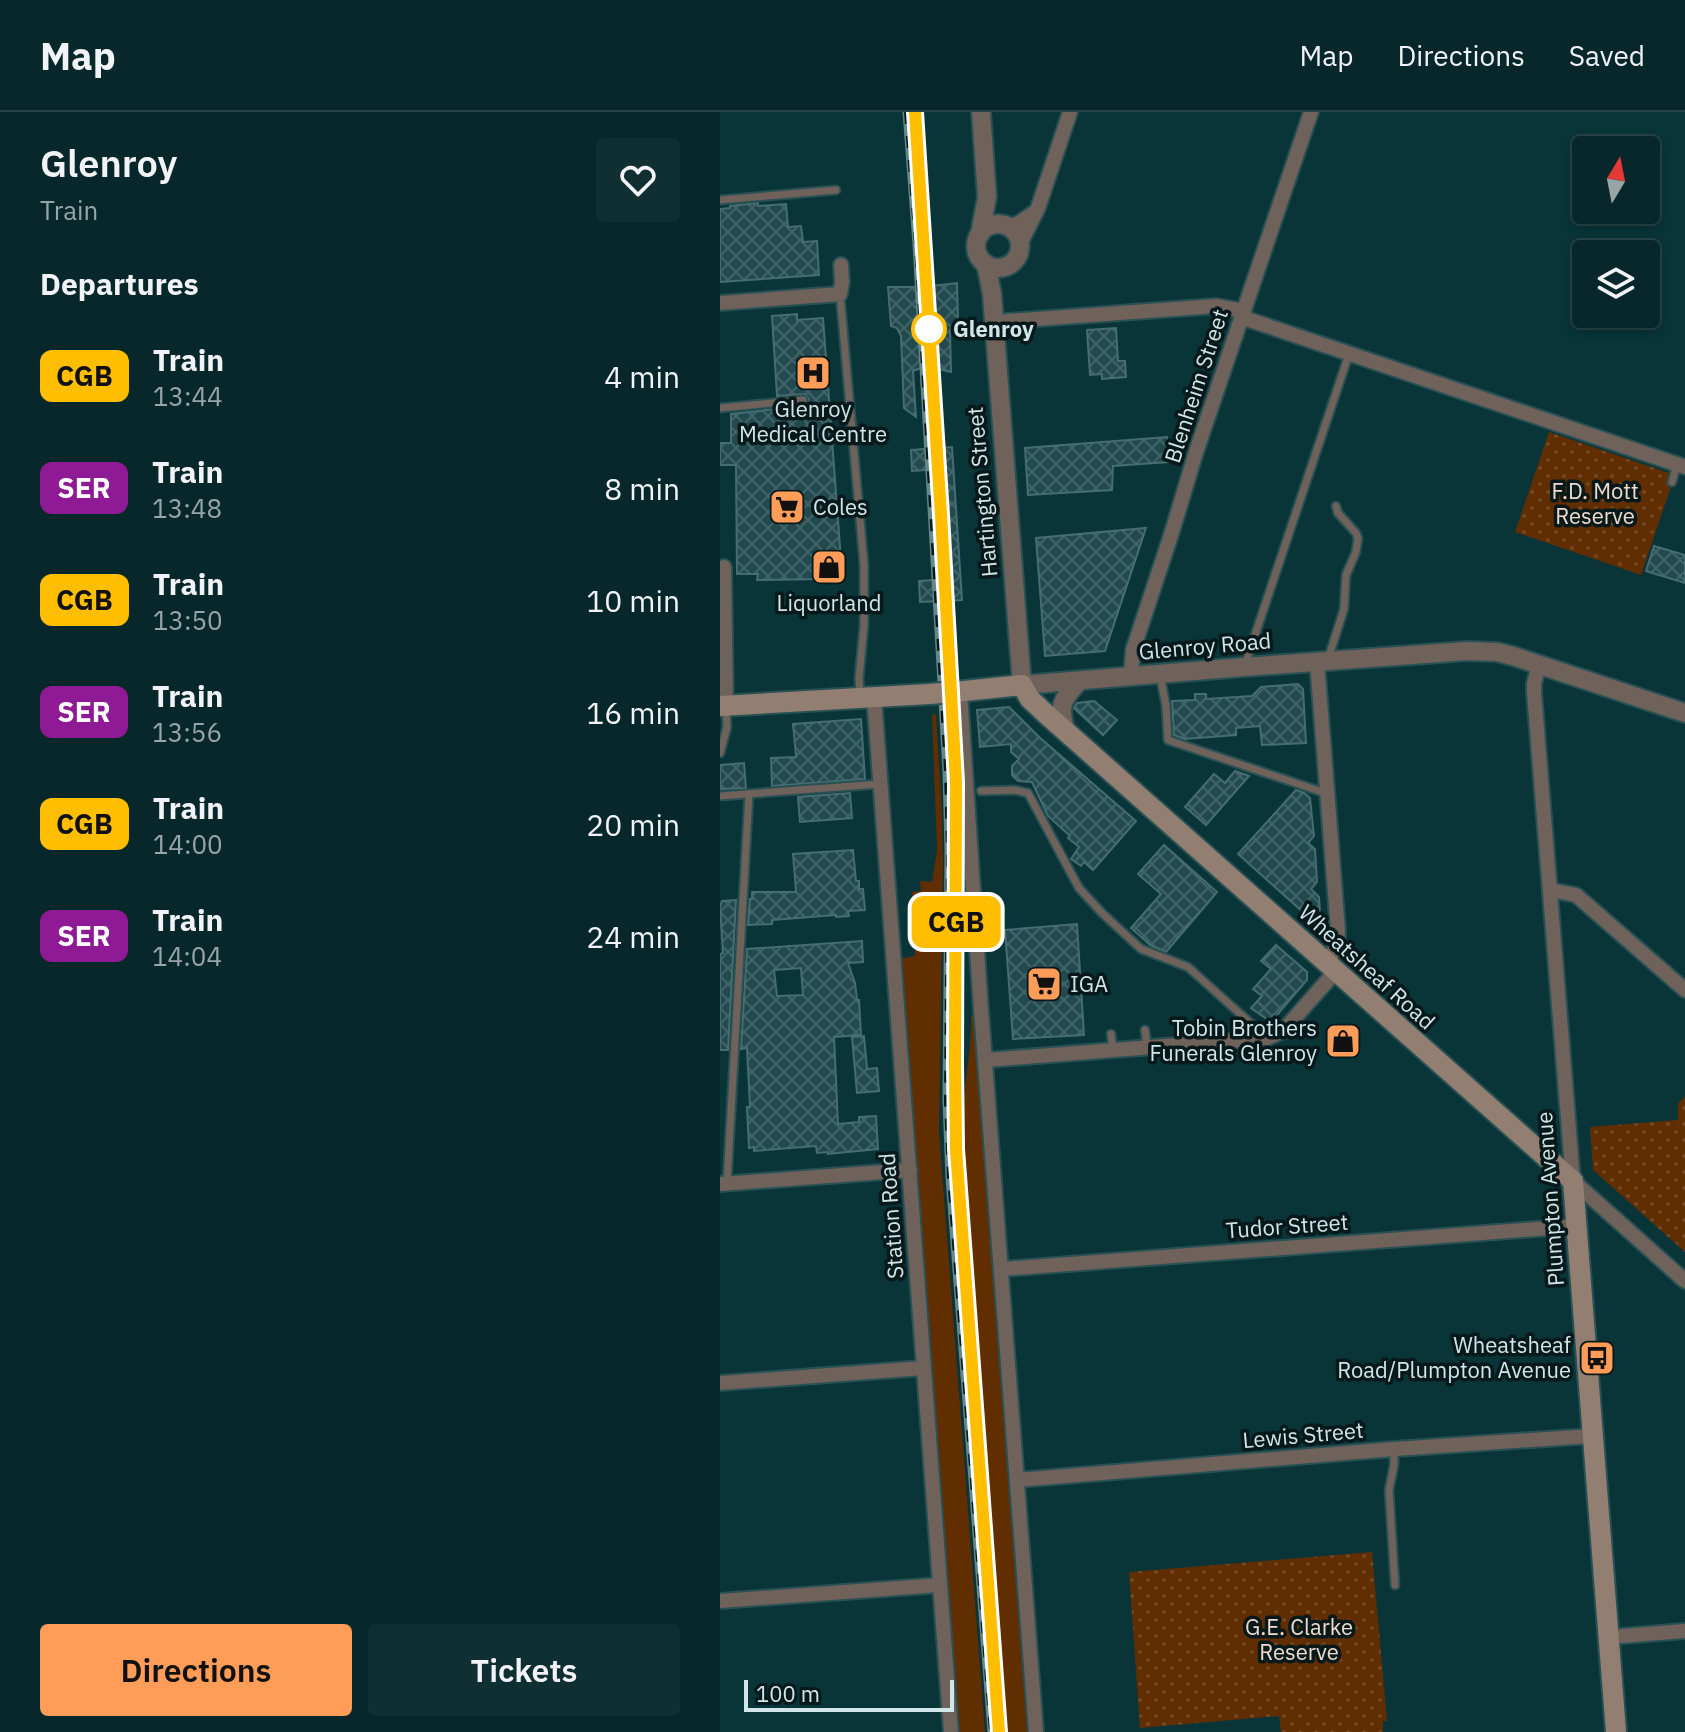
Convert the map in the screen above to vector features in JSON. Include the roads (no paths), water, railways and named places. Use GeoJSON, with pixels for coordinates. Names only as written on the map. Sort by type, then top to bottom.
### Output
{"type":"FeatureCollection","features":[{"type":"Feature","properties":{"kind":"main road","name":"Glenroy Road"},"geometry":{"type":"LineString","coordinates":[[723,706],[958,692],[1022,685]]}},
{"type":"Feature","properties":{"kind":"main road","name":"Wheatsheaf Road"},"geometry":{"type":"LineString","coordinates":[[1022,685],[1030,699],[1066,732],[1573,1181]]}},
{"type":"Feature","properties":{"kind":"main road","name":"Plumpton Avenue"},"geometry":{"type":"LineString","coordinates":[[1573,1181],[1616,1732]]}},
{"type":"Feature","properties":{"kind":"street"},"geometry":{"type":"LineString","coordinates":[[981,112],[990,208],[1005,226],[1014,231],[1020,244]]}},
{"type":"Feature","properties":{"kind":"street"},"geometry":{"type":"LineString","coordinates":[[992,294],[1000,274],[1017,258],[1020,244],[1039,205],[1070,112]]}},
{"type":"Feature","properties":{"kind":"street","name":"Blenheim Street"},"geometry":{"type":"LineString","coordinates":[[1131,676],[1133,650],[1311,112]]}},
{"type":"Feature","properties":{"kind":"street"},"geometry":{"type":"LineString","coordinates":[[987,197],[977,247],[986,264],[1006,267]]}},
{"type":"Feature","properties":{"kind":"street"},"geometry":{"type":"LineString","coordinates":[[980,234],[990,226],[1005,226],[1025,220],[1039,205]]}},
{"type":"Feature","properties":{"kind":"street","name":"Hartington Street"},"geometry":{"type":"LineString","coordinates":[[986,264],[992,294],[1022,685]]}},
{"type":"Feature","properties":{"kind":"street"},"geometry":{"type":"LineString","coordinates":[[720,303],[840,294],[841,265]]}},
{"type":"Feature","properties":{"kind":"street"},"geometry":{"type":"LineString","coordinates":[[994,322],[1216,306],[1681,466]]}},
{"type":"Feature","properties":{"kind":"street"},"geometry":{"type":"LineString","coordinates":[[723,706],[724,567]]}},
{"type":"Feature","properties":{"kind":"street","name":"Glenroy Road"},"geometry":{"type":"LineString","coordinates":[[1022,685],[1482,651],[1539,664],[1685,713]]}},
{"type":"Feature","properties":{"kind":"street"},"geometry":{"type":"LineString","coordinates":[[986,1060],[1267,1038],[1283,1031],[1331,967],[1338,942],[1322,662]]}},
{"type":"Feature","properties":{"kind":"street","name":"Plumpton Avenue"},"geometry":{"type":"LineString","coordinates":[[1539,664],[1534,692],[1573,1181]]}},
{"type":"Feature","properties":{"kind":"street"},"geometry":{"type":"LineString","coordinates":[[1066,732],[1061,715],[1062,704],[1079,681]]}},
{"type":"Feature","properties":{"kind":"street"},"geometry":{"type":"LineString","coordinates":[[958,692],[1036,1732]]}},
{"type":"Feature","properties":{"kind":"street","name":"Station Road"},"geometry":{"type":"LineString","coordinates":[[867,698],[882,784],[951,1732]]}},
{"type":"Feature","properties":{"kind":"street"},"geometry":{"type":"LineString","coordinates":[[1551,890],[1576,895],[1685,990]]}},
{"type":"Feature","properties":{"kind":"street"},"geometry":{"type":"LineString","coordinates":[[723,1184],[910,1170]]}},
{"type":"Feature","properties":{"kind":"street","name":"Wheatsheaf Road"},"geometry":{"type":"LineString","coordinates":[[1573,1181],[1685,1281]]}},
{"type":"Feature","properties":{"kind":"street","name":"Tudor Street"},"geometry":{"type":"LineString","coordinates":[[1002,1269],[1576,1226]]}},
{"type":"Feature","properties":{"kind":"street"},"geometry":{"type":"LineString","coordinates":[[720,1383],[923,1368]]}},
{"type":"Feature","properties":{"kind":"street","name":"Lewis Street"},"geometry":{"type":"LineString","coordinates":[[1017,1480],[1592,1436]]}},
{"type":"Feature","properties":{"kind":"street"},"geometry":{"type":"LineString","coordinates":[[720,1601],[940,1585]]}},
{"type":"Feature","properties":{"kind":"street"},"geometry":{"type":"LineString","coordinates":[[1608,1637],[1685,1631]]}},
{"type":"Feature","properties":{"kind":"lane"},"geometry":{"type":"LineString","coordinates":[[720,200],[836,190]]}},
{"type":"Feature","properties":{"kind":"lane"},"geometry":{"type":"LineString","coordinates":[[840,294],[864,565],[859,678],[867,698]]}},
{"type":"Feature","properties":{"kind":"lane"},"geometry":{"type":"LineString","coordinates":[[1244,667],[1349,354]]}},
{"type":"Feature","properties":{"kind":"lane"},"geometry":{"type":"LineString","coordinates":[[720,408],[803,400]]}},
{"type":"Feature","properties":{"kind":"lane"},"geometry":{"type":"LineString","coordinates":[[1672,482],[1681,466]]}},
{"type":"Feature","properties":{"kind":"lane"},"geometry":{"type":"LineString","coordinates":[[1322,662],[1344,609],[1346,575],[1356,552],[1358,538],[1336,506]]}},
{"type":"Feature","properties":{"kind":"lane"},"geometry":{"type":"LineString","coordinates":[[1159,674],[1166,706],[1168,740],[1328,794]]}},
{"type":"Feature","properties":{"kind":"lane"},"geometry":{"type":"LineString","coordinates":[[720,753],[727,727],[723,706]]}},
{"type":"Feature","properties":{"kind":"lane"},"geometry":{"type":"LineString","coordinates":[[720,796],[882,784]]}},
{"type":"Feature","properties":{"kind":"lane"},"geometry":{"type":"LineString","coordinates":[[981,791],[1015,790],[1028,793],[1079,888],[1102,913],[1141,949],[1188,967],[1267,1038]]}},
{"type":"Feature","properties":{"kind":"lane"},"geometry":{"type":"LineString","coordinates":[[723,1184],[749,794]]}},
{"type":"Feature","properties":{"kind":"lane"},"geometry":{"type":"LineString","coordinates":[[1213,1025],[1215,1042]]}},
{"type":"Feature","properties":{"kind":"lane"},"geometry":{"type":"LineString","coordinates":[[1179,1028],[1180,1045]]}},
{"type":"Feature","properties":{"kind":"lane"},"geometry":{"type":"LineString","coordinates":[[1145,1030],[1147,1047]]}},
{"type":"Feature","properties":{"kind":"lane"},"geometry":{"type":"LineString","coordinates":[[1111,1034],[1113,1050]]}},
{"type":"Feature","properties":{"kind":"lane"},"geometry":{"type":"LineString","coordinates":[[1394,1449],[1389,1490],[1395,1585]]}},
{"type":"Feature","properties":{"kind":"railway"},"geometry":{"type":"LineString","coordinates":[[906,112],[946,771],[946,1101],[949,1177],[991,1732]]}},
{"type":"Feature","properties":{"kind":"train","name":"CGB"},"geometry":{"type":"LineString","coordinates":[[915,112],[956,782],[956,1149],[999,1732]]}},
{"type":"Feature","properties":{"kind":"place","name":"Glenroy"},"geometry":{"type":"Point","coordinates":[929,329]}},
{"type":"Feature","properties":{"kind":"place","name":"Glenroy Medical Centre"},"geometry":{"type":"Point","coordinates":[813,373]}},
{"type":"Feature","properties":{"kind":"place","name":"Coles"},"geometry":{"type":"Point","coordinates":[787,507]}},
{"type":"Feature","properties":{"kind":"place","name":"Liquorland"},"geometry":{"type":"Point","coordinates":[829,567]}},
{"type":"Feature","properties":{"kind":"place","name":"IGA"},"geometry":{"type":"Point","coordinates":[1044,984]}},
{"type":"Feature","properties":{"kind":"place","name":"Tobin Brothers Funerals Glenroy"},"geometry":{"type":"Point","coordinates":[1343,1041]}},
{"type":"Feature","properties":{"kind":"place","name":"Wheatsheaf Road/Plumpton Avenue"},"geometry":{"type":"Point","coordinates":[1597,1358]}},
{"type":"Feature","properties":{"kind":"park label","name":"F.D. Mott Reserve"},"geometry":{"type":"Point","coordinates":[1595,504]}},
{"type":"Feature","properties":{"kind":"park label","name":"G.E. Clarke Reserve"},"geometry":{"type":"Point","coordinates":[1299,1640]}}]}
